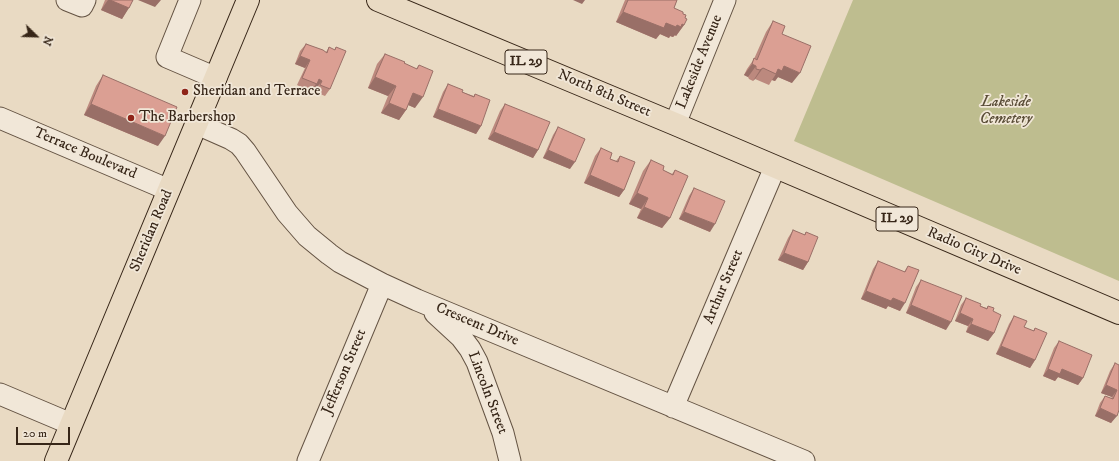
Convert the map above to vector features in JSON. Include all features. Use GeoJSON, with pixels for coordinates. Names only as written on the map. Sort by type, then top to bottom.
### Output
{"type":"FeatureCollection","features":[{"type":"Feature","properties":{"kind":"main road","name":"Sheridan Road"},"geometry":{"type":"LineString","coordinates":[[56,461],[248,0]]}},
{"type":"Feature","properties":{"kind":"main road","name":"North 8th Street"},"geometry":{"type":"LineString","coordinates":[[378,0],[675,124]]}},
{"type":"Feature","properties":{"kind":"main road","name":"Radio City Drive"},"geometry":{"type":"LineString","coordinates":[[675,124],[1119,313]]}},
{"type":"Feature","properties":{"kind":"street"},"geometry":{"type":"LineString","coordinates":[[67,0],[82,6],[85,0]]}},
{"type":"Feature","properties":{"kind":"street"},"geometry":{"type":"LineString","coordinates":[[190,0],[167,57],[216,78]]}},
{"type":"Feature","properties":{"kind":"street","name":"Lakeside Avenue"},"geometry":{"type":"LineString","coordinates":[[675,124],[725,0]]}},
{"type":"Feature","properties":{"kind":"street","name":"Terrace Boulevard"},"geometry":{"type":"LineString","coordinates":[[0,118],[169,190]]}},
{"type":"Feature","properties":{"kind":"street","name":"Crescent Drive"},"geometry":{"type":"LineString","coordinates":[[197,124],[239,144],[287,213],[307,236],[340,262],[417,300],[804,461]]}},
{"type":"Feature","properties":{"kind":"street","name":"Arthur Street"},"geometry":{"type":"LineString","coordinates":[[673,407],[775,167]]}},
{"type":"Feature","properties":{"kind":"street","name":"Jefferson Street"},"geometry":{"type":"LineString","coordinates":[[308,461],[382,284]]}},
{"type":"Feature","properties":{"kind":"street","name":"Lincoln Street"},"geometry":{"type":"LineString","coordinates":[[417,300],[433,311],[461,337],[470,348],[484,378],[503,433],[510,461]]}},
{"type":"Feature","properties":{"kind":"street"},"geometry":{"type":"LineString","coordinates":[[0,394],[71,424]]}},
{"type":"Feature","properties":{"kind":"green space","name":"Lakeside Cemetery"},"geometry":{"type":"Polygon","coordinates":[[[853,0],[1119,0],[1119,281],[794,141],[853,0]]]}},
{"type":"Feature","properties":{"kind":"building"},"geometry":{"type":"Polygon","coordinates":[[[110,0],[133,0],[129,8],[110,0]]]}},
{"type":"Feature","properties":{"kind":"building"},"geometry":{"type":"Polygon","coordinates":[[[628,0],[677,0],[674,8],[683,12],[683,14],[686,15],[685,18],[687,19],[681,27],[677,25],[676,27],[666,23],[664,28],[623,12],[628,0]]]}},
{"type":"Feature","properties":{"kind":"building"},"geometry":{"type":"Polygon","coordinates":[[[773,21],[785,26],[782,34],[811,46],[800,73],[784,66],[782,71],[778,69],[776,74],[763,68],[760,70],[756,69],[756,66],[752,64],[754,58],[757,60],[773,21]]]}},
{"type":"Feature","properties":{"kind":"building"},"geometry":{"type":"Polygon","coordinates":[[[306,44],[327,53],[329,47],[335,50],[336,47],[346,51],[330,89],[320,85],[322,81],[319,79],[317,84],[302,78],[310,60],[300,56],[306,44]]]}},
{"type":"Feature","properties":{"kind":"building"},"geometry":{"type":"Polygon","coordinates":[[[385,54],[405,62],[404,63],[417,69],[419,65],[433,71],[423,97],[413,93],[406,110],[389,103],[396,86],[375,77],[385,54]]]}},
{"type":"Feature","properties":{"kind":"building"},"geometry":{"type":"Polygon","coordinates":[[[103,75],[177,107],[165,136],[91,104],[103,75]]]}},
{"type":"Feature","properties":{"kind":"building"},"geometry":{"type":"Polygon","coordinates":[[[448,84],[463,90],[462,92],[474,97],[475,94],[490,100],[481,126],[438,109],[448,84]]]}},
{"type":"Feature","properties":{"kind":"building"},"geometry":{"type":"Polygon","coordinates":[[[505,104],[550,122],[538,150],[494,132],[505,104]]]}},
{"type":"Feature","properties":{"kind":"building"},"geometry":{"type":"Polygon","coordinates":[[[558,127],[585,139],[575,162],[548,150],[558,127]]]}},
{"type":"Feature","properties":{"kind":"building"},"geometry":{"type":"Polygon","coordinates":[[[601,148],[612,153],[610,159],[618,162],[620,156],[635,162],[624,190],[590,175],[601,148]]]}},
{"type":"Feature","properties":{"kind":"building"},"geometry":{"type":"Polygon","coordinates":[[[651,160],[664,166],[663,170],[673,175],[675,170],[688,176],[670,218],[644,207],[648,198],[637,193],[651,160]]]}},
{"type":"Feature","properties":{"kind":"building"},"geometry":{"type":"Polygon","coordinates":[[[694,188],[725,201],[715,224],[684,212],[694,188]]]}},
{"type":"Feature","properties":{"kind":"building"},"geometry":{"type":"Polygon","coordinates":[[[793,230],[805,235],[806,232],[818,237],[808,262],[784,253],[793,230]]]}},
{"type":"Feature","properties":{"kind":"building"},"geometry":{"type":"Polygon","coordinates":[[[878,261],[905,272],[908,266],[919,270],[905,303],[893,298],[891,301],[866,291],[878,261]]]}},
{"type":"Feature","properties":{"kind":"building"},"geometry":{"type":"Polygon","coordinates":[[[921,280],[962,296],[951,322],[911,305],[921,280]]]}},
{"type":"Feature","properties":{"kind":"building"},"geometry":{"type":"Polygon","coordinates":[[[966,298],[981,304],[980,306],[987,309],[988,306],[994,308],[993,311],[1001,315],[994,333],[971,324],[973,319],[960,313],[966,298]]]}},
{"type":"Feature","properties":{"kind":"building"},"geometry":{"type":"Polygon","coordinates":[[[1014,316],[1027,321],[1024,327],[1034,331],[1035,328],[1047,333],[1035,360],[1001,346],[1014,316]]]}},
{"type":"Feature","properties":{"kind":"building"},"geometry":{"type":"Polygon","coordinates":[[[1059,341],[1092,355],[1083,378],[1062,369],[1060,374],[1048,369],[1059,341]]]}},
{"type":"Feature","properties":{"kind":"building"},"geometry":{"type":"Polygon","coordinates":[[[1115,363],[1119,365],[1119,410],[1117,416],[1100,408],[1105,396],[1113,399],[1117,390],[1106,385],[1115,363]]]}},
{"type":"Feature","properties":{"kind":"place","name":"Sheridan and Terrace"},"geometry":{"type":"Point","coordinates":[185,92]}},
{"type":"Feature","properties":{"kind":"place","name":"The Barbershop"},"geometry":{"type":"Point","coordinates":[131,118]}}]}
